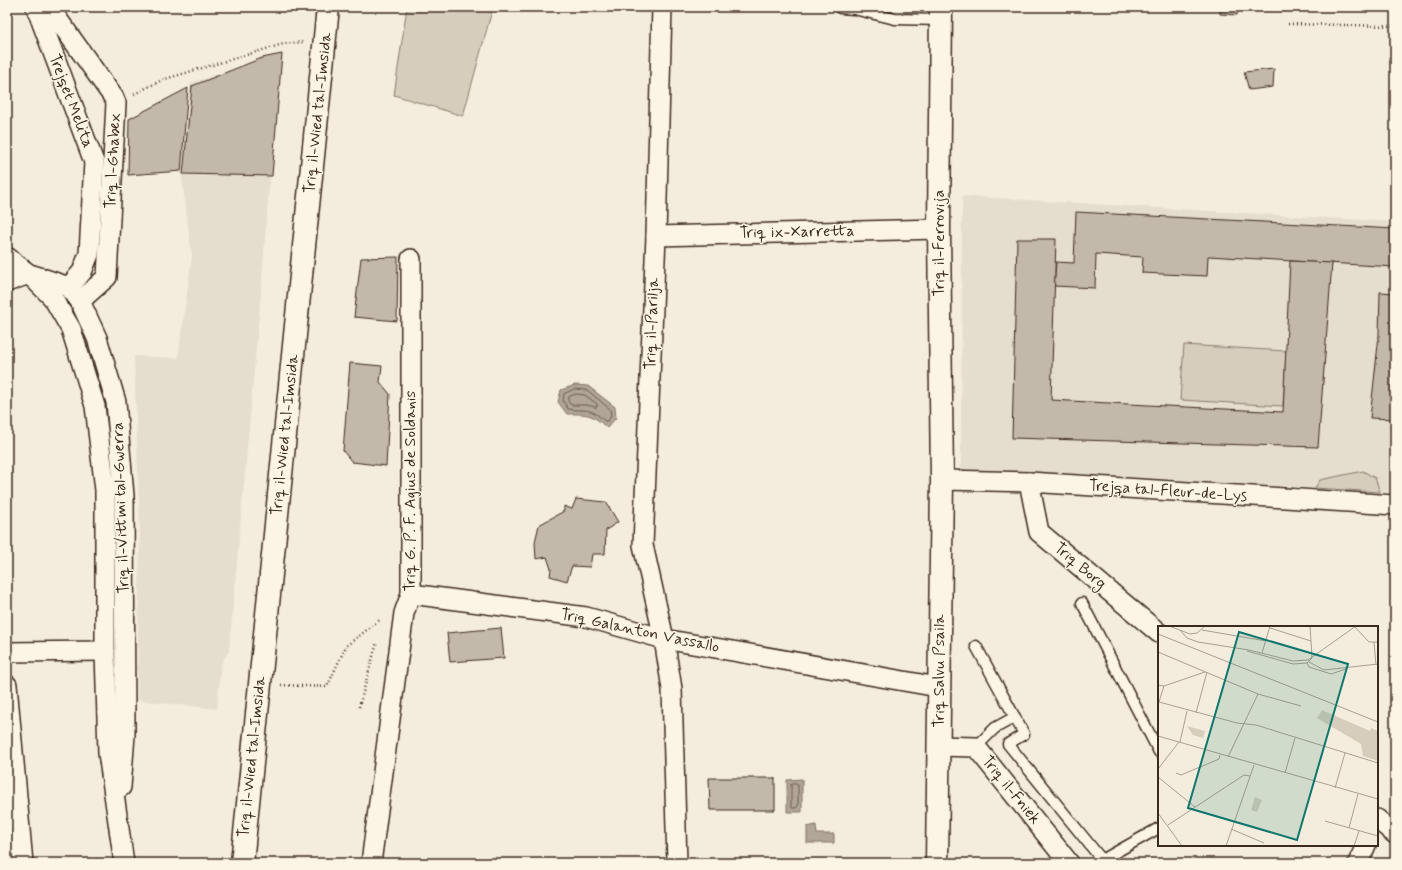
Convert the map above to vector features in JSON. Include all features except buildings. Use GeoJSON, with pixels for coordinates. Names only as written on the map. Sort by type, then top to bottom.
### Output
{"type":"FeatureCollection","features":[{"type":"Feature","properties":{"kind":"main road","name":"Triq il-Wied tal-Imsida"},"geometry":{"type":"LineString","coordinates":[[242,863],[328,7]]}},
{"type":"Feature","properties":{"kind":"main road","name":"Triq il-Ferrovija"},"geometry":{"type":"LineString","coordinates":[[941,13],[939,229],[942,480]]}},
{"type":"Feature","properties":{"kind":"main road","name":"Triq Salvu Psaila"},"geometry":{"type":"LineString","coordinates":[[936,863],[942,480]]}},
{"type":"Feature","properties":{"kind":"street","name":"Trejqet Melita"},"geometry":{"type":"LineString","coordinates":[[36,7],[94,162],[89,254],[75,294]]}},
{"type":"Feature","properties":{"kind":"street","name":"Triq l-Għabex"},"geometry":{"type":"LineString","coordinates":[[49,7],[114,98],[116,103],[107,277],[75,294]]}},
{"type":"Feature","properties":{"kind":"street","name":"Triq il-Parilja"},"geometry":{"type":"LineString","coordinates":[[662,7],[656,236],[643,545],[664,639],[672,689],[676,863]]}},
{"type":"Feature","properties":{"kind":"street","name":"Triq ix-Xarretta"},"geometry":{"type":"LineString","coordinates":[[656,236],[939,229]]}},
{"type":"Feature","properties":{"kind":"street"},"geometry":{"type":"LineString","coordinates":[[7,257],[29,274],[75,294]]}},
{"type":"Feature","properties":{"kind":"street","name":"Triq G. P. F. Agius de Soldanis"},"geometry":{"type":"LineString","coordinates":[[370,863],[404,613],[411,594],[411,259]]}},
{"type":"Feature","properties":{"kind":"street"},"geometry":{"type":"LineString","coordinates":[[7,282],[29,274]]}},
{"type":"Feature","properties":{"kind":"street","name":"Triq il-Vittmi tal-Gwerra"},"geometry":{"type":"LineString","coordinates":[[29,274],[54,298],[71,329],[96,406],[105,490],[105,651],[108,753],[124,863]]}},
{"type":"Feature","properties":{"kind":"street","name":"Triq il-Vittmi tal-Gwerra"},"geometry":{"type":"LineString","coordinates":[[75,294],[97,338],[116,402],[124,496],[125,735],[118,827]]}},
{"type":"Feature","properties":{"kind":"street","name":"Trejqa tal-Fleur-de-Lys"},"geometry":{"type":"LineString","coordinates":[[942,480],[1029,482],[1395,505]]}},
{"type":"Feature","properties":{"kind":"street","name":"Triq Borg"},"geometry":{"type":"LineString","coordinates":[[1029,482],[1039,532],[1158,632]]}},
{"type":"Feature","properties":{"kind":"street","name":"Triq Galanton Vassallo"},"geometry":{"type":"LineString","coordinates":[[411,594],[586,617],[664,639],[938,687]]}},
{"type":"Feature","properties":{"kind":"street"},"geometry":{"type":"LineString","coordinates":[[7,652],[105,651]]}},
{"type":"Feature","properties":{"kind":"street"},"geometry":{"type":"LineString","coordinates":[[7,684],[23,863]]}},
{"type":"Feature","properties":{"kind":"street","name":"Triq il-Fniek"},"geometry":{"type":"LineString","coordinates":[[938,746],[976,747],[1069,863]]}},
{"type":"Feature","properties":{"kind":"street"},"geometry":{"type":"LineString","coordinates":[[1378,820],[1395,834]]}},
{"type":"Feature","properties":{"kind":"street"},"geometry":{"type":"LineString","coordinates":[[1358,863],[1366,846]]}},
{"type":"Feature","properties":{"kind":"lane"},"geometry":{"type":"LineString","coordinates":[[840,8],[854,9],[894,19],[941,13]]}},
{"type":"Feature","properties":{"kind":"lane"},"geometry":{"type":"LineString","coordinates":[[1082,603],[1158,750]]}},
{"type":"Feature","properties":{"kind":"lane"},"geometry":{"type":"LineString","coordinates":[[976,646],[1024,734],[1008,744],[1102,860],[1158,829]]}},
{"type":"Feature","properties":{"kind":"lane"},"geometry":{"type":"LineString","coordinates":[[976,747],[995,728],[1015,717]]}},
{"type":"Feature","properties":{"kind":"path"},"geometry":{"type":"LineString","coordinates":[[1288,24],[1395,26]]}},
{"type":"Feature","properties":{"kind":"path"},"geometry":{"type":"LineString","coordinates":[[116,103],[162,80],[283,44],[325,40]]}},
{"type":"Feature","properties":{"kind":"path"},"geometry":{"type":"LineString","coordinates":[[260,684],[327,687],[346,646],[384,617],[382,624]]}},
{"type":"Feature","properties":{"kind":"path"},"geometry":{"type":"LineString","coordinates":[[359,707],[378,639]]}},
{"type":"Feature","properties":{"kind":"shaded area"},"geometry":{"type":"Polygon","coordinates":[[[407,7],[493,7],[463,116],[394,95],[407,7]]]}},
{"type":"Feature","properties":{"kind":"shaded area"},"geometry":{"type":"Polygon","coordinates":[[[266,58],[278,67],[261,292],[229,651],[221,664],[217,709],[137,700],[140,530],[134,356],[178,358],[192,256],[181,171],[191,83],[266,58]]]}},
{"type":"Feature","properties":{"kind":"shaded area"},"geometry":{"type":"Polygon","coordinates":[[[962,196],[1395,222],[1395,493],[1057,473],[961,473],[962,196]]]}},
{"type":"Feature","properties":{"kind":"shaded area"},"geometry":{"type":"Polygon","coordinates":[[[1184,345],[1286,351],[1283,406],[1180,400],[1184,345]]]}},
{"type":"Feature","properties":{"kind":"shaded area"},"geometry":{"type":"Polygon","coordinates":[[[1363,471],[1375,478],[1380,492],[1315,488],[1320,480],[1363,471]]]}},
{"type":"Feature","properties":{"kind":"water"},"geometry":{"type":"Polygon","coordinates":[[[575,385],[588,386],[615,407],[616,418],[607,428],[597,419],[589,415],[567,414],[558,402],[561,390],[575,385]]]}},
{"type":"Feature","properties":{"kind":"water"},"geometry":{"type":"Polygon","coordinates":[[[802,779],[802,812],[787,812],[787,780],[802,779]]]}},
{"type":"Feature","properties":{"kind":"water"},"geometry":{"type":"Polygon","coordinates":[[[816,825],[817,834],[834,834],[834,843],[807,843],[807,827],[816,825]]]}}]}
